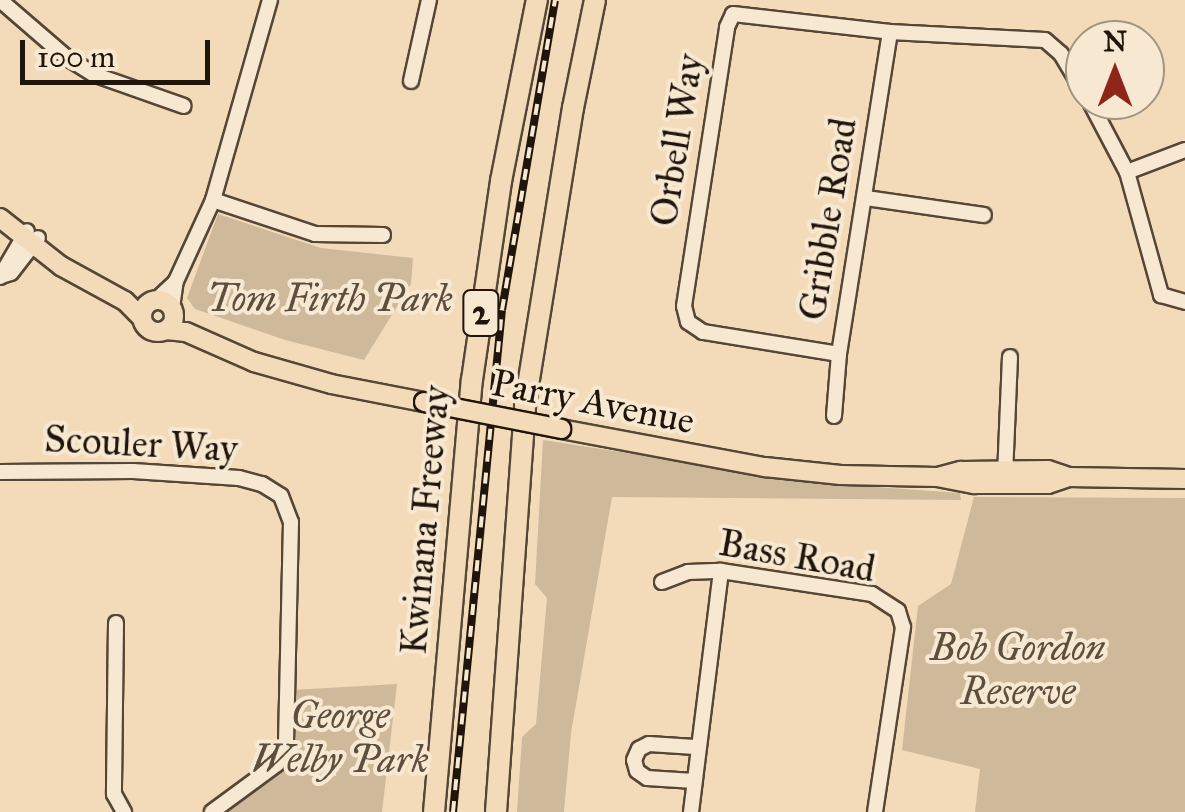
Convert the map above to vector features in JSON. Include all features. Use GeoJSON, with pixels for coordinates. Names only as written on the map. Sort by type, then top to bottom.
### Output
{"type":"FeatureCollection","features":[{"type":"Feature","properties":{"kind":"highway","name":"Kwinana Freeway"},"geometry":{"type":"LineString","coordinates":[[434,812],[479,326],[536,0]]}},
{"type":"Feature","properties":{"kind":"highway","name":"2"},"geometry":{"type":"LineString","coordinates":[[496,812],[525,404],[572,108],[595,0]]}},
{"type":"Feature","properties":{"kind":"main road"},"geometry":{"type":"LineString","coordinates":[[0,208],[30,238]]}},
{"type":"Feature","properties":{"kind":"main road"},"geometry":{"type":"LineString","coordinates":[[0,218],[125,301],[160,312]]}},
{"type":"Feature","properties":{"kind":"main road","name":"Parry Avenue"},"geometry":{"type":"LineString","coordinates":[[160,312],[186,332],[254,362],[424,402],[765,467],[841,475],[938,478],[961,471],[1006,478],[1048,470],[1068,477],[1185,479]]}},
{"type":"Feature","properties":{"kind":"street"},"geometry":{"type":"LineString","coordinates":[[0,0],[66,57],[92,74],[184,106]]}},
{"type":"Feature","properties":{"kind":"street"},"geometry":{"type":"LineString","coordinates":[[160,312],[213,200],[270,0]]}},
{"type":"Feature","properties":{"kind":"street"},"geometry":{"type":"LineString","coordinates":[[412,82],[429,0]]}},
{"type":"Feature","properties":{"kind":"street","name":"Orbell Way"},"geometry":{"type":"LineString","coordinates":[[839,354],[702,332],[688,322],[684,306],[727,26],[733,14],[890,32],[1045,40],[1065,61]]}},
{"type":"Feature","properties":{"kind":"street","name":"Gribble Road"},"geometry":{"type":"LineString","coordinates":[[834,416],[839,354],[890,32]]}},
{"type":"Feature","properties":{"kind":"street"},"geometry":{"type":"LineString","coordinates":[[1100,120],[1127,172],[1161,295],[1185,302]]}},
{"type":"Feature","properties":{"kind":"street"},"geometry":{"type":"LineString","coordinates":[[1127,172],[1185,150]]}},
{"type":"Feature","properties":{"kind":"street"},"geometry":{"type":"LineString","coordinates":[[866,198],[984,215]]}},
{"type":"Feature","properties":{"kind":"street"},"geometry":{"type":"LineString","coordinates":[[213,200],[316,234],[383,235]]}},
{"type":"Feature","properties":{"kind":"street"},"geometry":{"type":"LineString","coordinates":[[1,277],[12,273],[30,238]]}},
{"type":"Feature","properties":{"kind":"street"},"geometry":{"type":"LineString","coordinates":[[1006,478],[1010,357]]}},
{"type":"Feature","properties":{"kind":"street","name":"Scouler Way"},"geometry":{"type":"LineString","coordinates":[[0,472],[133,471],[239,478],[262,484],[281,496],[291,522],[286,747],[277,764],[212,812]]}},
{"type":"Feature","properties":{"kind":"street"},"geometry":{"type":"LineString","coordinates":[[691,812],[696,746],[721,571]]}},
{"type":"Feature","properties":{"kind":"street","name":"Bass Road"},"geometry":{"type":"LineString","coordinates":[[662,582],[688,572],[721,571],[872,594],[898,611],[902,627],[876,812]]}},
{"type":"Feature","properties":{"kind":"street"},"geometry":{"type":"LineString","coordinates":[[116,623],[114,794],[124,812]]}},
{"type":"Feature","properties":{"kind":"street"},"geometry":{"type":"LineString","coordinates":[[694,781],[647,778],[638,771],[634,760],[639,749],[649,744],[696,746]]}},
{"type":"Feature","properties":{"kind":"green space","name":"Tom Firth Park"},"geometry":{"type":"Polygon","coordinates":[[[218,214],[321,248],[413,258],[411,284],[364,360],[285,340],[195,309],[187,298],[218,214]]]}},
{"type":"Feature","properties":{"kind":"green space"},"geometry":{"type":"Polygon","coordinates":[[[543,440],[820,483],[960,493],[961,500],[612,497],[571,733],[564,812],[517,812],[522,737],[536,724],[547,598],[535,584],[543,440]]]}},
{"type":"Feature","properties":{"kind":"green space","name":"Bob Gordon Reserve"},"geometry":{"type":"Polygon","coordinates":[[[974,497],[1185,498],[1185,812],[975,812],[980,769],[902,750],[918,606],[951,584],[974,497]]]}},
{"type":"Feature","properties":{"kind":"green space","name":"George Welby Park"},"geometry":{"type":"Polygon","coordinates":[[[397,684],[382,812],[221,812],[290,760],[292,690],[397,684]]]}},
{"type":"Feature","properties":{"kind":"railway"},"geometry":{"type":"LineString","coordinates":[[453,812],[502,310],[555,0]]}}]}
